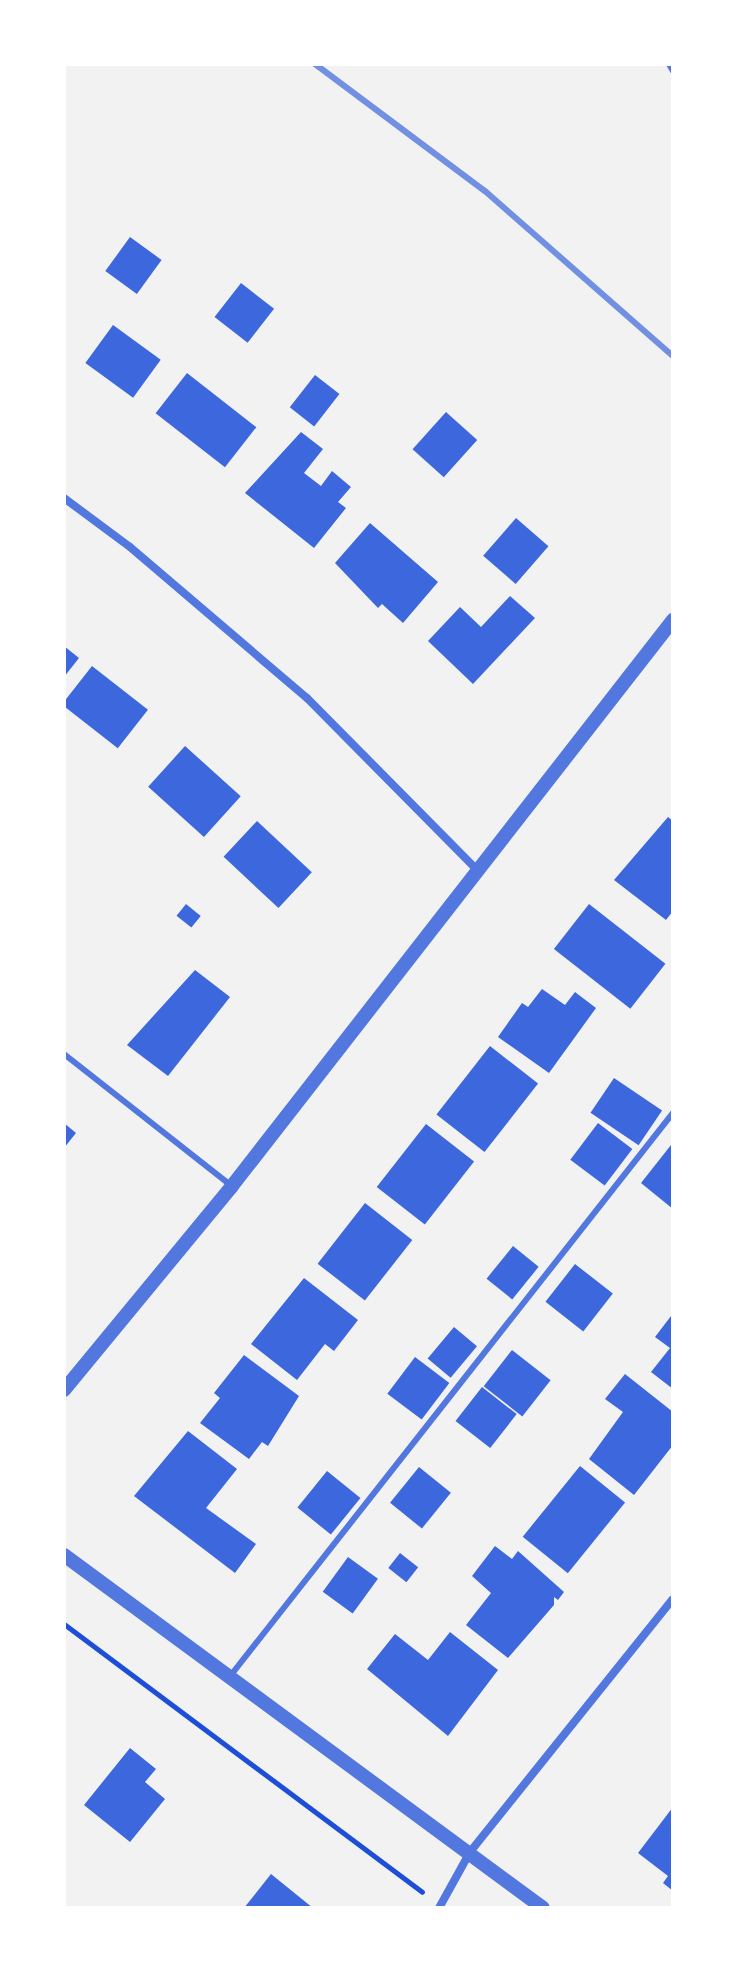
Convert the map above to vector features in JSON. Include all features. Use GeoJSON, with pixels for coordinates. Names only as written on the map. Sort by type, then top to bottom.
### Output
{"type":"FeatureCollection","features":[{"type":"Feature","properties":{"kind":"street"},"geometry":{"type":"LineString","coordinates":[[64,498],[130,547],[307,698],[478,871]]}},
{"type":"Feature","properties":{"kind":"street"},"geometry":{"type":"LineString","coordinates":[[64,1390],[232,1186],[673,620]]}},
{"type":"Feature","properties":{"kind":"street"},"geometry":{"type":"LineString","coordinates":[[64,1555],[231,1675],[543,1908]]}},
{"type":"Feature","properties":{"kind":"street"},"geometry":{"type":"LineString","coordinates":[[439,1908],[470,1852],[673,1599]]}},
{"type":"Feature","properties":{"kind":"lane"},"geometry":{"type":"LineString","coordinates":[[669,64],[673,71]]}},
{"type":"Feature","properties":{"kind":"lane"},"geometry":{"type":"LineString","coordinates":[[64,1054],[232,1186]]}},
{"type":"Feature","properties":{"kind":"lane"},"geometry":{"type":"LineString","coordinates":[[231,1675],[673,1113]]}},
{"type":"Feature","properties":{"kind":"path"},"geometry":{"type":"LineString","coordinates":[[64,1624],[418,1889]]}},
{"type":"Feature","properties":{"kind":"building"},"geometry":{"type":"Polygon","coordinates":[[[130,237],[162,260],[137,294],[105,271],[130,237]]]}},
{"type":"Feature","properties":{"kind":"building"},"geometry":{"type":"Polygon","coordinates":[[[241,283],[274,309],[248,343],[215,317],[241,283]]]}},
{"type":"Feature","properties":{"kind":"building"},"geometry":{"type":"Polygon","coordinates":[[[113,325],[161,360],[133,398],[85,363],[113,325]]]}},
{"type":"Feature","properties":{"kind":"building"},"geometry":{"type":"Polygon","coordinates":[[[187,373],[256,427],[225,467],[156,413],[187,373]]]}},
{"type":"Feature","properties":{"kind":"building"},"geometry":{"type":"Polygon","coordinates":[[[315,375],[339,394],[314,426],[290,407],[315,375]]]}},
{"type":"Feature","properties":{"kind":"building"},"geometry":{"type":"Polygon","coordinates":[[[446,412],[477,440],[444,477],[413,449],[446,412]]]}},
{"type":"Feature","properties":{"kind":"building"},"geometry":{"type":"Polygon","coordinates":[[[301,432],[323,449],[304,473],[321,486],[332,471],[351,487],[338,502],[346,508],[314,548],[245,493],[301,432]]]}},
{"type":"Feature","properties":{"kind":"building"},"geometry":{"type":"Polygon","coordinates":[[[516,518],[548,546],[516,584],[483,556],[516,518]]]}},
{"type":"Feature","properties":{"kind":"building"},"geometry":{"type":"Polygon","coordinates":[[[370,523],[438,582],[403,623],[382,604],[378,608],[335,563],[370,523]]]}},
{"type":"Feature","properties":{"kind":"building"},"geometry":{"type":"Polygon","coordinates":[[[510,596],[535,618],[473,684],[428,641],[460,607],[481,627],[510,596]]]}},
{"type":"Feature","properties":{"kind":"building"},"geometry":{"type":"Polygon","coordinates":[[[64,646],[79,658],[64,677],[64,646]]]}},
{"type":"Feature","properties":{"kind":"building"},"geometry":{"type":"Polygon","coordinates":[[[92,666],[148,710],[118,748],[64,706],[64,702],[92,666]]]}},
{"type":"Feature","properties":{"kind":"building"},"geometry":{"type":"Polygon","coordinates":[[[185,746],[241,796],[204,837],[148,787],[185,746]]]}},
{"type":"Feature","properties":{"kind":"building"},"geometry":{"type":"Polygon","coordinates":[[[668,817],[673,821],[673,911],[666,920],[614,880],[668,817]]]}},
{"type":"Feature","properties":{"kind":"building"},"geometry":{"type":"Polygon","coordinates":[[[257,821],[312,872],[278,908],[224,857],[257,821]]]}},
{"type":"Feature","properties":{"kind":"building"},"geometry":{"type":"Polygon","coordinates":[[[186,904],[201,916],[191,928],[177,916],[186,904]]]}},
{"type":"Feature","properties":{"kind":"building"},"geometry":{"type":"Polygon","coordinates":[[[589,904],[665,964],[630,1009],[554,949],[589,904]]]}},
{"type":"Feature","properties":{"kind":"building"},"geometry":{"type":"Polygon","coordinates":[[[195,970],[230,997],[168,1076],[127,1045],[195,970]]]}},
{"type":"Feature","properties":{"kind":"building"},"geometry":{"type":"Polygon","coordinates":[[[542,989],[565,1005],[575,992],[596,1008],[549,1073],[498,1037],[522,1003],[528,1007],[542,989]]]}},
{"type":"Feature","properties":{"kind":"building"},"geometry":{"type":"Polygon","coordinates":[[[490,1046],[538,1084],[485,1152],[436,1115],[490,1046]]]}},
{"type":"Feature","properties":{"kind":"building"},"geometry":{"type":"Polygon","coordinates":[[[614,1078],[662,1110],[639,1145],[591,1113],[614,1078]]]}},
{"type":"Feature","properties":{"kind":"building"},"geometry":{"type":"Polygon","coordinates":[[[64,1123],[76,1133],[64,1148],[64,1123]]]}},
{"type":"Feature","properties":{"kind":"building"},"geometry":{"type":"Polygon","coordinates":[[[598,1123],[632,1149],[605,1186],[570,1160],[598,1123]]]}},
{"type":"Feature","properties":{"kind":"building"},"geometry":{"type":"Polygon","coordinates":[[[426,1124],[474,1162],[425,1225],[377,1187],[426,1124]]]}},
{"type":"Feature","properties":{"kind":"building"},"geometry":{"type":"Polygon","coordinates":[[[673,1146],[673,1209],[641,1183],[673,1146]]]}},
{"type":"Feature","properties":{"kind":"building"},"geometry":{"type":"Polygon","coordinates":[[[365,1203],[412,1240],[365,1301],[318,1264],[365,1203]]]}},
{"type":"Feature","properties":{"kind":"building"},"geometry":{"type":"Polygon","coordinates":[[[513,1246],[539,1267],[512,1299],[487,1279],[513,1246]]]}},
{"type":"Feature","properties":{"kind":"building"},"geometry":{"type":"Polygon","coordinates":[[[575,1264],[613,1294],[583,1331],[545,1302],[575,1264]]]}},
{"type":"Feature","properties":{"kind":"building"},"geometry":{"type":"Polygon","coordinates":[[[304,1278],[358,1320],[334,1351],[325,1344],[297,1380],[251,1344],[304,1278]]]}},
{"type":"Feature","properties":{"kind":"building"},"geometry":{"type":"Polygon","coordinates":[[[671,1316],[673,1389],[651,1372],[670,1348],[655,1337],[671,1316]]]}},
{"type":"Feature","properties":{"kind":"building"},"geometry":{"type":"Polygon","coordinates":[[[454,1327],[477,1346],[451,1378],[428,1358],[454,1327]]]}},
{"type":"Feature","properties":{"kind":"building"},"geometry":{"type":"Polygon","coordinates":[[[512,1350],[551,1380],[522,1416],[484,1386],[512,1350]]]}},
{"type":"Feature","properties":{"kind":"building"},"geometry":{"type":"Polygon","coordinates":[[[244,1355],[299,1396],[268,1446],[262,1442],[249,1459],[200,1423],[220,1398],[214,1393],[244,1355]]]}},
{"type":"Feature","properties":{"kind":"building"},"geometry":{"type":"Polygon","coordinates":[[[415,1357],[449,1383],[422,1420],[387,1394],[415,1357]]]}},
{"type":"Feature","properties":{"kind":"building"},"geometry":{"type":"Polygon","coordinates":[[[625,1374],[673,1412],[673,1445],[634,1495],[589,1459],[623,1412],[605,1399],[625,1374]]]}},
{"type":"Feature","properties":{"kind":"building"},"geometry":{"type":"Polygon","coordinates":[[[482,1387],[517,1414],[490,1448],[456,1421],[482,1387]]]}},
{"type":"Feature","properties":{"kind":"building"},"geometry":{"type":"Polygon","coordinates":[[[188,1431],[237,1469],[206,1508],[256,1544],[235,1573],[134,1496],[188,1431]]]}},
{"type":"Feature","properties":{"kind":"building"},"geometry":{"type":"Polygon","coordinates":[[[580,1466],[625,1503],[568,1573],[523,1537],[580,1466]]]}},
{"type":"Feature","properties":{"kind":"building"},"geometry":{"type":"Polygon","coordinates":[[[419,1467],[451,1493],[422,1529],[390,1503],[419,1467]]]}},
{"type":"Feature","properties":{"kind":"building"},"geometry":{"type":"Polygon","coordinates":[[[327,1471],[360,1498],[331,1535],[297,1508],[327,1471]]]}},
{"type":"Feature","properties":{"kind":"building"},"geometry":{"type":"Polygon","coordinates":[[[495,1546],[512,1559],[518,1551],[564,1592],[558,1600],[554,1597],[554,1605],[508,1658],[466,1625],[491,1593],[472,1576],[495,1546]]]}},
{"type":"Feature","properties":{"kind":"building"},"geometry":{"type":"Polygon","coordinates":[[[400,1553],[418,1567],[406,1582],[388,1568],[400,1553]]]}},
{"type":"Feature","properties":{"kind":"building"},"geometry":{"type":"Polygon","coordinates":[[[348,1557],[378,1579],[353,1614],[323,1592],[348,1557]]]}},
{"type":"Feature","properties":{"kind":"building"},"geometry":{"type":"Polygon","coordinates":[[[450,1632],[498,1670],[448,1736],[367,1669],[395,1634],[428,1660],[450,1632]]]}},
{"type":"Feature","properties":{"kind":"building"},"geometry":{"type":"Polygon","coordinates":[[[130,1748],[156,1769],[145,1782],[165,1799],[130,1842],[84,1805],[130,1748]]]}},
{"type":"Feature","properties":{"kind":"building"},"geometry":{"type":"Polygon","coordinates":[[[673,1807],[673,1891],[663,1883],[668,1876],[638,1853],[673,1807]]]}},
{"type":"Feature","properties":{"kind":"building"},"geometry":{"type":"Polygon","coordinates":[[[271,1874],[313,1908],[244,1908],[271,1874]]]}},
{"type":"Feature","properties":{"kind":"railway"},"geometry":{"type":"LineString","coordinates":[[315,64],[485,191],[673,356]]}}]}
